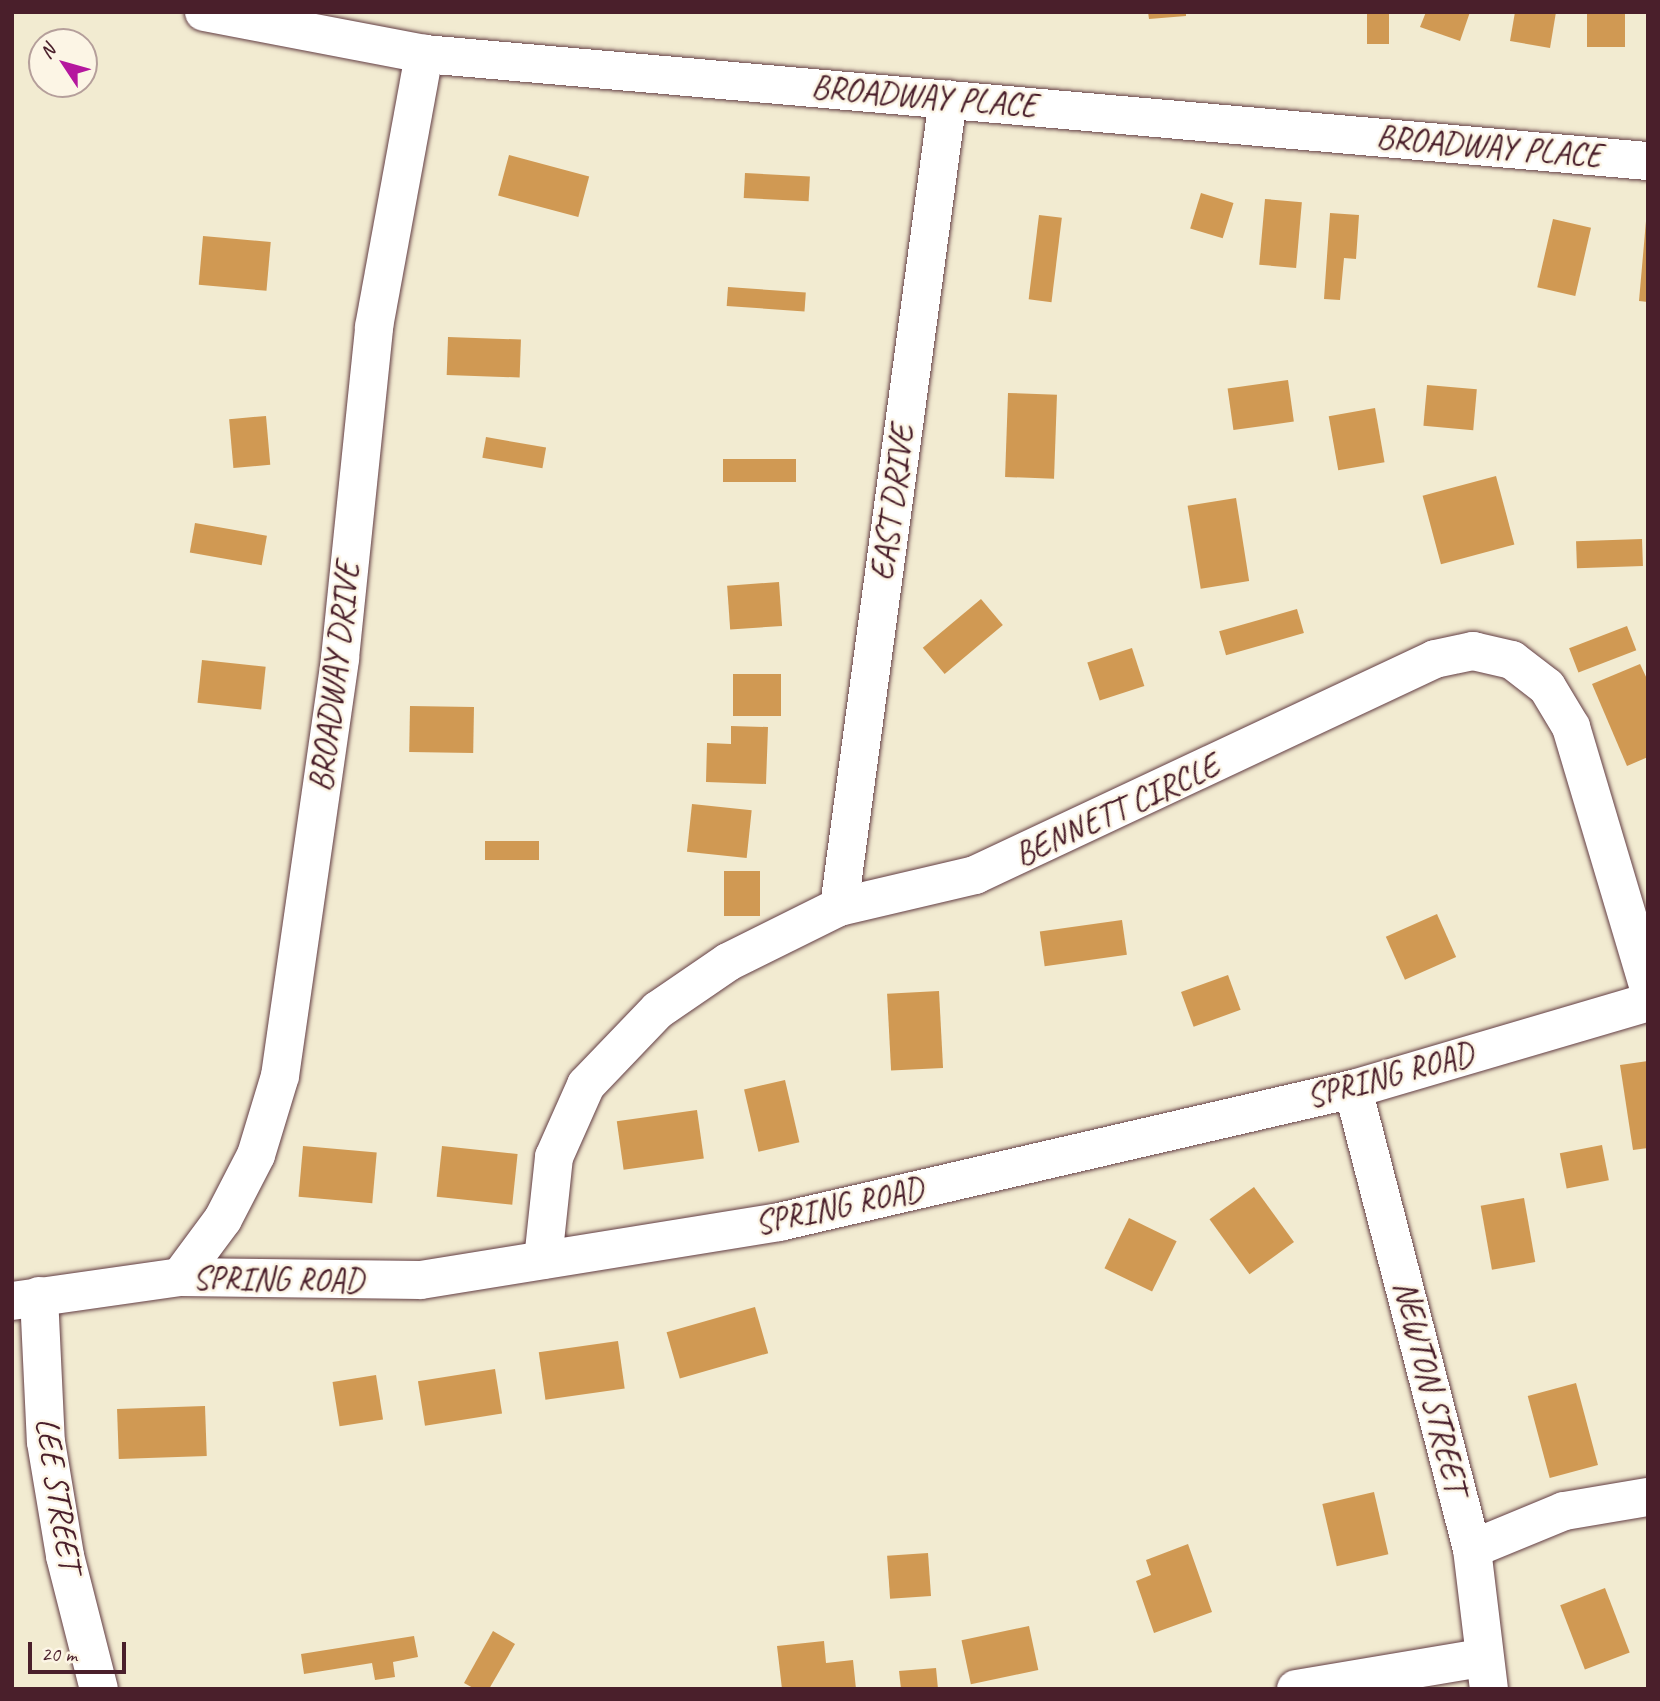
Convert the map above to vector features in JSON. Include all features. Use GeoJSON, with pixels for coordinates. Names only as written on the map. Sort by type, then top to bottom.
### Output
{"type":"FeatureCollection","features":[{"type":"Feature","properties":{"kind":"street","name":"BROADWAY PLACE"},"geometry":{"type":"LineString","coordinates":[[204,12],[424,54],[1648,160]]}},
{"type":"Feature","properties":{"kind":"street","name":"BROADWAY DRIVE"},"geometry":{"type":"LineString","coordinates":[[180,1277],[223,1219],[256,1155],[280,1076],[340,658],[374,327],[424,54]]}},
{"type":"Feature","properties":{"kind":"street","name":"EAST DRIVE"},"geometry":{"type":"LineString","coordinates":[[839,907],[948,99]]}},
{"type":"Feature","properties":{"kind":"street","name":"BENNETT CIRCLE"},"geometry":{"type":"LineString","coordinates":[[543,1260],[546,1203],[565,1122],[620,1044],[727,962],[839,907],[975,875],[1436,659],[1473,651],[1512,660],[1547,687],[1571,727],[1648,985]]}},
{"type":"Feature","properties":{"kind":"street","name":"SPRING ROAD"},"geometry":{"type":"LineString","coordinates":[[25,1298],[180,1277],[421,1280],[779,1222],[1353,1089],[1648,1002]]}},
{"type":"Feature","properties":{"kind":"street","name":"NEWTON STREET"},"geometry":{"type":"LineString","coordinates":[[1353,1089],[1472,1549],[1485,1673]]}},
{"type":"Feature","properties":{"kind":"street","name":"LEE STREET"},"geometry":{"type":"LineString","coordinates":[[25,1298],[65,1556],[99,1689]]}},
{"type":"Feature","properties":{"kind":"street"},"geometry":{"type":"LineString","coordinates":[[1472,1549],[1564,1511],[1648,1497]]}},
{"type":"Feature","properties":{"kind":"street"},"geometry":{"type":"LineString","coordinates":[[1296,1689],[1485,1673]]}},
{"type":"Feature","properties":{"kind":"building"},"geometry":{"type":"Polygon","coordinates":[[[1148,12],[1186,12],[1186,16],[1149,19],[1148,12]]]}},
{"type":"Feature","properties":{"kind":"building"},"geometry":{"type":"Polygon","coordinates":[[[1367,12],[1389,12],[1389,44],[1367,44],[1367,12]]]}},
{"type":"Feature","properties":{"kind":"building"},"geometry":{"type":"Polygon","coordinates":[[[1426,12],[1470,12],[1460,41],[1420,27],[1426,12]]]}},
{"type":"Feature","properties":{"kind":"building"},"geometry":{"type":"Polygon","coordinates":[[[1515,12],[1556,12],[1550,48],[1510,41],[1515,12]]]}},
{"type":"Feature","properties":{"kind":"building"},"geometry":{"type":"Polygon","coordinates":[[[1587,12],[1625,12],[1625,47],[1587,47],[1587,12]]]}},
{"type":"Feature","properties":{"kind":"building"},"geometry":{"type":"Polygon","coordinates":[[[509,155],[589,176],[578,217],[498,196],[509,155]]]}},
{"type":"Feature","properties":{"kind":"building"},"geometry":{"type":"Polygon","coordinates":[[[745,173],[810,176],[809,201],[744,198],[745,173]]]}},
{"type":"Feature","properties":{"kind":"building"},"geometry":{"type":"Polygon","coordinates":[[[1201,193],[1234,203],[1223,238],[1190,228],[1201,193]]]}},
{"type":"Feature","properties":{"kind":"building"},"geometry":{"type":"Polygon","coordinates":[[[1265,199],[1302,202],[1296,268],[1259,265],[1265,199]]]}},
{"type":"Feature","properties":{"kind":"building"},"geometry":{"type":"Polygon","coordinates":[[[1330,213],[1359,215],[1356,259],[1344,258],[1340,300],[1324,299],[1330,213]]]}},
{"type":"Feature","properties":{"kind":"building"},"geometry":{"type":"Polygon","coordinates":[[[1039,215],[1062,218],[1051,302],[1029,299],[1039,215]]]}},
{"type":"Feature","properties":{"kind":"building"},"geometry":{"type":"Polygon","coordinates":[[[1553,219],[1591,228],[1575,296],[1537,287],[1553,219]]]}},
{"type":"Feature","properties":{"kind":"building"},"geometry":{"type":"Polygon","coordinates":[[[1648,221],[1648,302],[1639,301],[1648,221]]]}},
{"type":"Feature","properties":{"kind":"building"},"geometry":{"type":"Polygon","coordinates":[[[203,236],[271,242],[266,291],[199,285],[203,236]]]}},
{"type":"Feature","properties":{"kind":"building"},"geometry":{"type":"Polygon","coordinates":[[[728,287],[806,292],[804,311],[727,306],[728,287]]]}},
{"type":"Feature","properties":{"kind":"building"},"geometry":{"type":"Polygon","coordinates":[[[448,337],[521,340],[520,378],[447,375],[448,337]]]}},
{"type":"Feature","properties":{"kind":"building"},"geometry":{"type":"Polygon","coordinates":[[[1288,380],[1294,422],[1233,430],[1228,388],[1288,380]]]}},
{"type":"Feature","properties":{"kind":"building"},"geometry":{"type":"Polygon","coordinates":[[[1427,385],[1477,389],[1473,430],[1423,426],[1427,385]]]}},
{"type":"Feature","properties":{"kind":"building"},"geometry":{"type":"Polygon","coordinates":[[[1008,393],[1057,395],[1054,479],[1005,477],[1008,393]]]}},
{"type":"Feature","properties":{"kind":"building"},"geometry":{"type":"Polygon","coordinates":[[[1375,408],[1385,462],[1338,470],[1329,416],[1375,408]]]}},
{"type":"Feature","properties":{"kind":"building"},"geometry":{"type":"Polygon","coordinates":[[[266,416],[270,465],[233,468],[229,419],[266,416]]]}},
{"type":"Feature","properties":{"kind":"building"},"geometry":{"type":"Polygon","coordinates":[[[486,437],[546,448],[542,468],[482,458],[486,437]]]}},
{"type":"Feature","properties":{"kind":"building"},"geometry":{"type":"Polygon","coordinates":[[[723,459],[796,459],[796,482],[723,482],[723,459]]]}},
{"type":"Feature","properties":{"kind":"building"},"geometry":{"type":"Polygon","coordinates":[[[1496,476],[1514,545],[1441,564],[1423,496],[1496,476]]]}},
{"type":"Feature","properties":{"kind":"building"},"geometry":{"type":"Polygon","coordinates":[[[1236,498],[1249,581],[1201,589],[1188,506],[1236,498]]]}},
{"type":"Feature","properties":{"kind":"building"},"geometry":{"type":"Polygon","coordinates":[[[195,523],[267,536],[262,565],[190,553],[195,523]]]}},
{"type":"Feature","properties":{"kind":"building"},"geometry":{"type":"Polygon","coordinates":[[[1642,539],[1643,566],[1577,568],[1576,541],[1642,539]]]}},
{"type":"Feature","properties":{"kind":"building"},"geometry":{"type":"Polygon","coordinates":[[[779,582],[782,626],[730,630],[727,586],[779,582]]]}},
{"type":"Feature","properties":{"kind":"building"},"geometry":{"type":"Polygon","coordinates":[[[981,599],[1003,625],[945,674],[923,648],[981,599]]]}},
{"type":"Feature","properties":{"kind":"building"},"geometry":{"type":"Polygon","coordinates":[[[1297,609],[1304,633],[1226,655],[1219,631],[1297,609]]]}},
{"type":"Feature","properties":{"kind":"building"},"geometry":{"type":"Polygon","coordinates":[[[1627,626],[1636,650],[1578,672],[1569,648],[1627,626]]]}},
{"type":"Feature","properties":{"kind":"building"},"geometry":{"type":"Polygon","coordinates":[[[1132,648],[1144,686],[1100,701],[1087,663],[1132,648]]]}},
{"type":"Feature","properties":{"kind":"building"},"geometry":{"type":"Polygon","coordinates":[[[202,660],[266,667],[261,709],[198,703],[202,660]]]}},
{"type":"Feature","properties":{"kind":"building"},"geometry":{"type":"Polygon","coordinates":[[[1640,664],[1648,681],[1648,757],[1627,766],[1592,684],[1640,664]]]}},
{"type":"Feature","properties":{"kind":"building"},"geometry":{"type":"Polygon","coordinates":[[[733,674],[781,674],[781,716],[733,716],[733,674]]]}},
{"type":"Feature","properties":{"kind":"building"},"geometry":{"type":"Polygon","coordinates":[[[410,706],[474,707],[473,753],[409,752],[410,706]]]}},
{"type":"Feature","properties":{"kind":"building"},"geometry":{"type":"Polygon","coordinates":[[[731,726],[768,727],[766,784],[706,782],[707,743],[731,744],[731,726]]]}},
{"type":"Feature","properties":{"kind":"building"},"geometry":{"type":"Polygon","coordinates":[[[692,804],[752,810],[747,858],[687,852],[692,804]]]}},
{"type":"Feature","properties":{"kind":"building"},"geometry":{"type":"Polygon","coordinates":[[[485,841],[539,841],[539,860],[485,860],[485,841]]]}},
{"type":"Feature","properties":{"kind":"building"},"geometry":{"type":"Polygon","coordinates":[[[724,871],[760,871],[760,916],[724,916],[724,871]]]}},
{"type":"Feature","properties":{"kind":"building"},"geometry":{"type":"Polygon","coordinates":[[[1437,914],[1456,957],[1405,980],[1386,937],[1437,914]]]}},
{"type":"Feature","properties":{"kind":"building"},"geometry":{"type":"Polygon","coordinates":[[[1122,920],[1127,955],[1045,966],[1040,932],[1122,920]]]}},
{"type":"Feature","properties":{"kind":"building"},"geometry":{"type":"Polygon","coordinates":[[[1228,975],[1241,1010],[1194,1027],[1181,992],[1228,975]]]}},
{"type":"Feature","properties":{"kind":"building"},"geometry":{"type":"Polygon","coordinates":[[[939,991],[943,1068],[891,1071],[887,994],[939,991]]]}},
{"type":"Feature","properties":{"kind":"building"},"geometry":{"type":"Polygon","coordinates":[[[1648,1061],[1648,1148],[1633,1150],[1620,1065],[1648,1061]]]}},
{"type":"Feature","properties":{"kind":"building"},"geometry":{"type":"Polygon","coordinates":[[[785,1080],[799,1142],[758,1152],[744,1089],[785,1080]]]}},
{"type":"Feature","properties":{"kind":"building"},"geometry":{"type":"Polygon","coordinates":[[[697,1110],[704,1159],[624,1170],[617,1121],[697,1110]]]}},
{"type":"Feature","properties":{"kind":"building"},"geometry":{"type":"Polygon","coordinates":[[[1602,1145],[1609,1180],[1567,1189],[1560,1153],[1602,1145]]]}},
{"type":"Feature","properties":{"kind":"building"},"geometry":{"type":"Polygon","coordinates":[[[303,1146],[377,1152],[372,1203],[299,1197],[303,1146]]]}},
{"type":"Feature","properties":{"kind":"building"},"geometry":{"type":"Polygon","coordinates":[[[442,1146],[518,1154],[512,1205],[437,1197],[442,1146]]]}},
{"type":"Feature","properties":{"kind":"building"},"geometry":{"type":"Polygon","coordinates":[[[1254,1187],[1294,1242],[1249,1274],[1210,1219],[1254,1187]]]}},
{"type":"Feature","properties":{"kind":"building"},"geometry":{"type":"Polygon","coordinates":[[[1524,1198],[1535,1262],[1492,1270],[1481,1206],[1524,1198]]]}},
{"type":"Feature","properties":{"kind":"building"},"geometry":{"type":"Polygon","coordinates":[[[1129,1218],[1177,1241],[1152,1292],[1104,1268],[1129,1218]]]}},
{"type":"Feature","properties":{"kind":"building"},"geometry":{"type":"Polygon","coordinates":[[[755,1307],[768,1353],[680,1378],[667,1332],[755,1307]]]}},
{"type":"Feature","properties":{"kind":"building"},"geometry":{"type":"Polygon","coordinates":[[[618,1341],[625,1389],[545,1400],[539,1352],[618,1341]]]}},
{"type":"Feature","properties":{"kind":"building"},"geometry":{"type":"Polygon","coordinates":[[[495,1369],[502,1413],[425,1426],[418,1381],[495,1369]]]}},
{"type":"Feature","properties":{"kind":"building"},"geometry":{"type":"Polygon","coordinates":[[[376,1375],[383,1419],[340,1426],[333,1382],[376,1375]]]}},
{"type":"Feature","properties":{"kind":"building"},"geometry":{"type":"Polygon","coordinates":[[[1576,1383],[1598,1465],[1550,1478],[1528,1396],[1576,1383]]]}},
{"type":"Feature","properties":{"kind":"building"},"geometry":{"type":"Polygon","coordinates":[[[205,1406],[207,1456],[119,1459],[117,1409],[205,1406]]]}},
{"type":"Feature","properties":{"kind":"building"},"geometry":{"type":"Polygon","coordinates":[[[1374,1492],[1388,1554],[1337,1566],[1322,1504],[1374,1492]]]}},
{"type":"Feature","properties":{"kind":"building"},"geometry":{"type":"Polygon","coordinates":[[[1188,1544],[1212,1612],[1154,1633],[1136,1581],[1151,1575],[1146,1560],[1188,1544]]]}},
{"type":"Feature","properties":{"kind":"building"},"geometry":{"type":"Polygon","coordinates":[[[928,1553],[931,1596],[890,1599],[887,1556],[928,1553]]]}},
{"type":"Feature","properties":{"kind":"building"},"geometry":{"type":"Polygon","coordinates":[[[1605,1588],[1630,1652],[1585,1670],[1560,1605],[1605,1588]]]}},
{"type":"Feature","properties":{"kind":"building"},"geometry":{"type":"Polygon","coordinates":[[[1029,1626],[1038,1670],[971,1684],[962,1640],[1029,1626]]]}},
{"type":"Feature","properties":{"kind":"building"},"geometry":{"type":"Polygon","coordinates":[[[493,1631],[515,1644],[489,1689],[475,1689],[464,1683],[493,1631]]]}},
{"type":"Feature","properties":{"kind":"building"},"geometry":{"type":"Polygon","coordinates":[[[414,1636],[418,1657],[393,1662],[395,1677],[375,1680],[372,1663],[304,1674],[301,1654],[414,1636]]]}},
{"type":"Feature","properties":{"kind":"building"},"geometry":{"type":"Polygon","coordinates":[[[824,1641],[826,1663],[853,1660],[856,1689],[782,1689],[777,1646],[824,1641]]]}},
{"type":"Feature","properties":{"kind":"building"},"geometry":{"type":"Polygon","coordinates":[[[936,1668],[938,1689],[901,1689],[899,1671],[936,1668]]]}}]}
